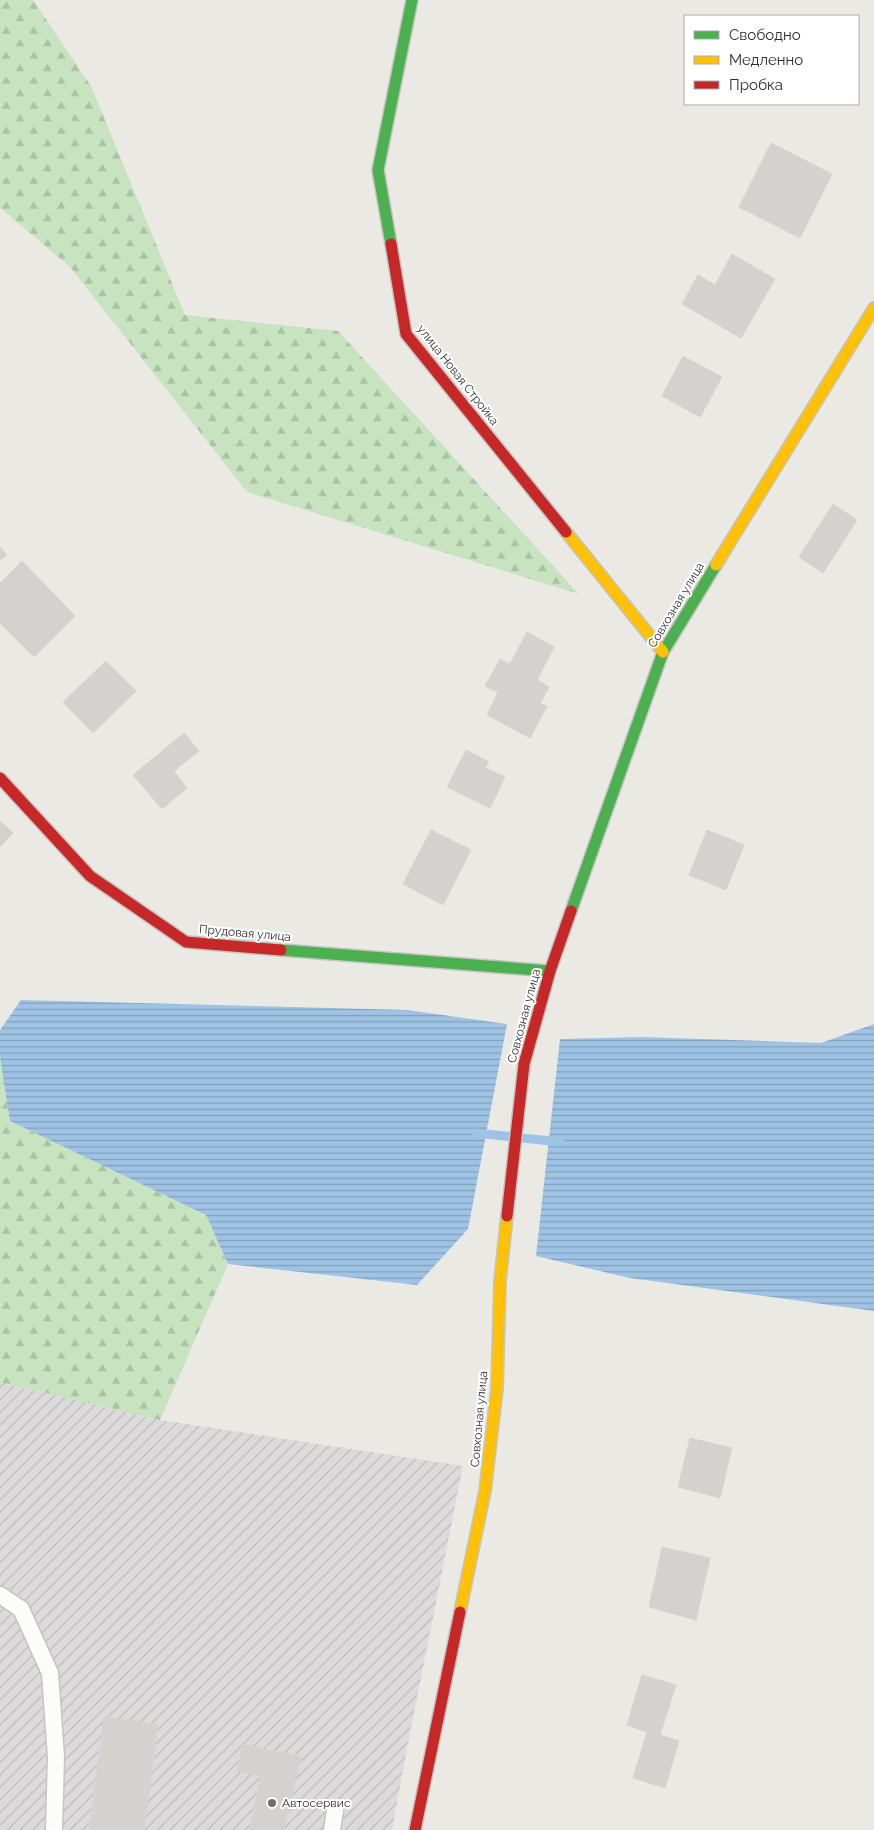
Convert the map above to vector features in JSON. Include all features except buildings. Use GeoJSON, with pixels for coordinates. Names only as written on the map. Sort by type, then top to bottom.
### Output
{"type":"FeatureCollection","features":[{"type":"Feature","properties":{"kind":"street","name":"улица Новая Стройка"},"geometry":{"type":"LineString","coordinates":[[412,0],[378,170],[406,334],[663,652]]}},
{"type":"Feature","properties":{"kind":"street","name":"Совхозная улица"},"geometry":{"type":"LineString","coordinates":[[415,1830],[486,1491],[497,1389],[500,1281],[524,1064],[550,971],[663,652],[874,308]]}},
{"type":"Feature","properties":{"kind":"street","name":"Прудовая улица"},"geometry":{"type":"LineString","coordinates":[[0,778],[90,876],[186,942],[550,971]]}},
{"type":"Feature","properties":{"kind":"lane"},"geometry":{"type":"LineString","coordinates":[[0,1595],[21,1609],[50,1673],[56,1757],[54,1830]]}},
{"type":"Feature","properties":{"kind":"lane"},"geometry":{"type":"LineString","coordinates":[[332,1830],[336,1811]]}},
{"type":"Feature","properties":{"kind":"shaded area"},"geometry":{"type":"Polygon","coordinates":[[[0,1382],[160,1420],[463,1466],[392,1830],[0,1830],[0,1382]]]}},
{"type":"Feature","properties":{"kind":"green space"},"geometry":{"type":"Polygon","coordinates":[[[0,0],[33,0],[91,86],[185,315],[338,331],[579,594],[247,492],[70,267],[0,208],[0,0]]]}},
{"type":"Feature","properties":{"kind":"green space"},"geometry":{"type":"Polygon","coordinates":[[[0,1057],[10,1121],[206,1215],[228,1264],[160,1420],[0,1382],[0,1057]]]}},
{"type":"Feature","properties":{"kind":"water"},"geometry":{"type":"Polygon","coordinates":[[[21,1000],[407,1010],[507,1024],[468,1229],[417,1285],[228,1264],[206,1215],[10,1121],[0,1057],[0,1030],[21,1000]]]}},
{"type":"Feature","properties":{"kind":"water"},"geometry":{"type":"Polygon","coordinates":[[[874,1024],[874,1311],[630,1278],[536,1256],[560,1039],[641,1037],[821,1043],[874,1024]]]}},
{"type":"Feature","properties":{"kind":"waterway"},"geometry":{"type":"LineString","coordinates":[[476,1133],[560,1142]]}},
{"type":"Feature","properties":{"kind":"traffic: fast"},"geometry":{"type":"LineString","coordinates":[[391,244],[378,170],[412,0]]}},
{"type":"Feature","properties":{"kind":"traffic: fast"},"geometry":{"type":"LineString","coordinates":[[571,911],[663,652],[716,565]]}},
{"type":"Feature","properties":{"kind":"traffic: fast"},"geometry":{"type":"LineString","coordinates":[[281,950],[550,971]]}},
{"type":"Feature","properties":{"kind":"traffic: slow"},"geometry":{"type":"LineString","coordinates":[[716,565],[874,308]]}},
{"type":"Feature","properties":{"kind":"traffic: slow"},"geometry":{"type":"LineString","coordinates":[[566,532],[663,652]]}},
{"type":"Feature","properties":{"kind":"traffic: slow"},"geometry":{"type":"LineString","coordinates":[[460,1612],[485,1491],[497,1389],[500,1281],[507,1216]]}},
{"type":"Feature","properties":{"kind":"traffic: jam"},"geometry":{"type":"LineString","coordinates":[[391,244],[406,334],[566,532]]}},
{"type":"Feature","properties":{"kind":"traffic: jam"},"geometry":{"type":"LineString","coordinates":[[0,778],[90,876],[186,942],[281,950]]}},
{"type":"Feature","properties":{"kind":"traffic: jam"},"geometry":{"type":"LineString","coordinates":[[507,1216],[524,1064],[550,971],[571,911]]}},
{"type":"Feature","properties":{"kind":"traffic: jam"},"geometry":{"type":"LineString","coordinates":[[415,1830],[460,1612]]}},
{"type":"Feature","properties":{"kind":"place","name":"Автосервис"},"geometry":{"type":"Point","coordinates":[272,1803]}}]}
